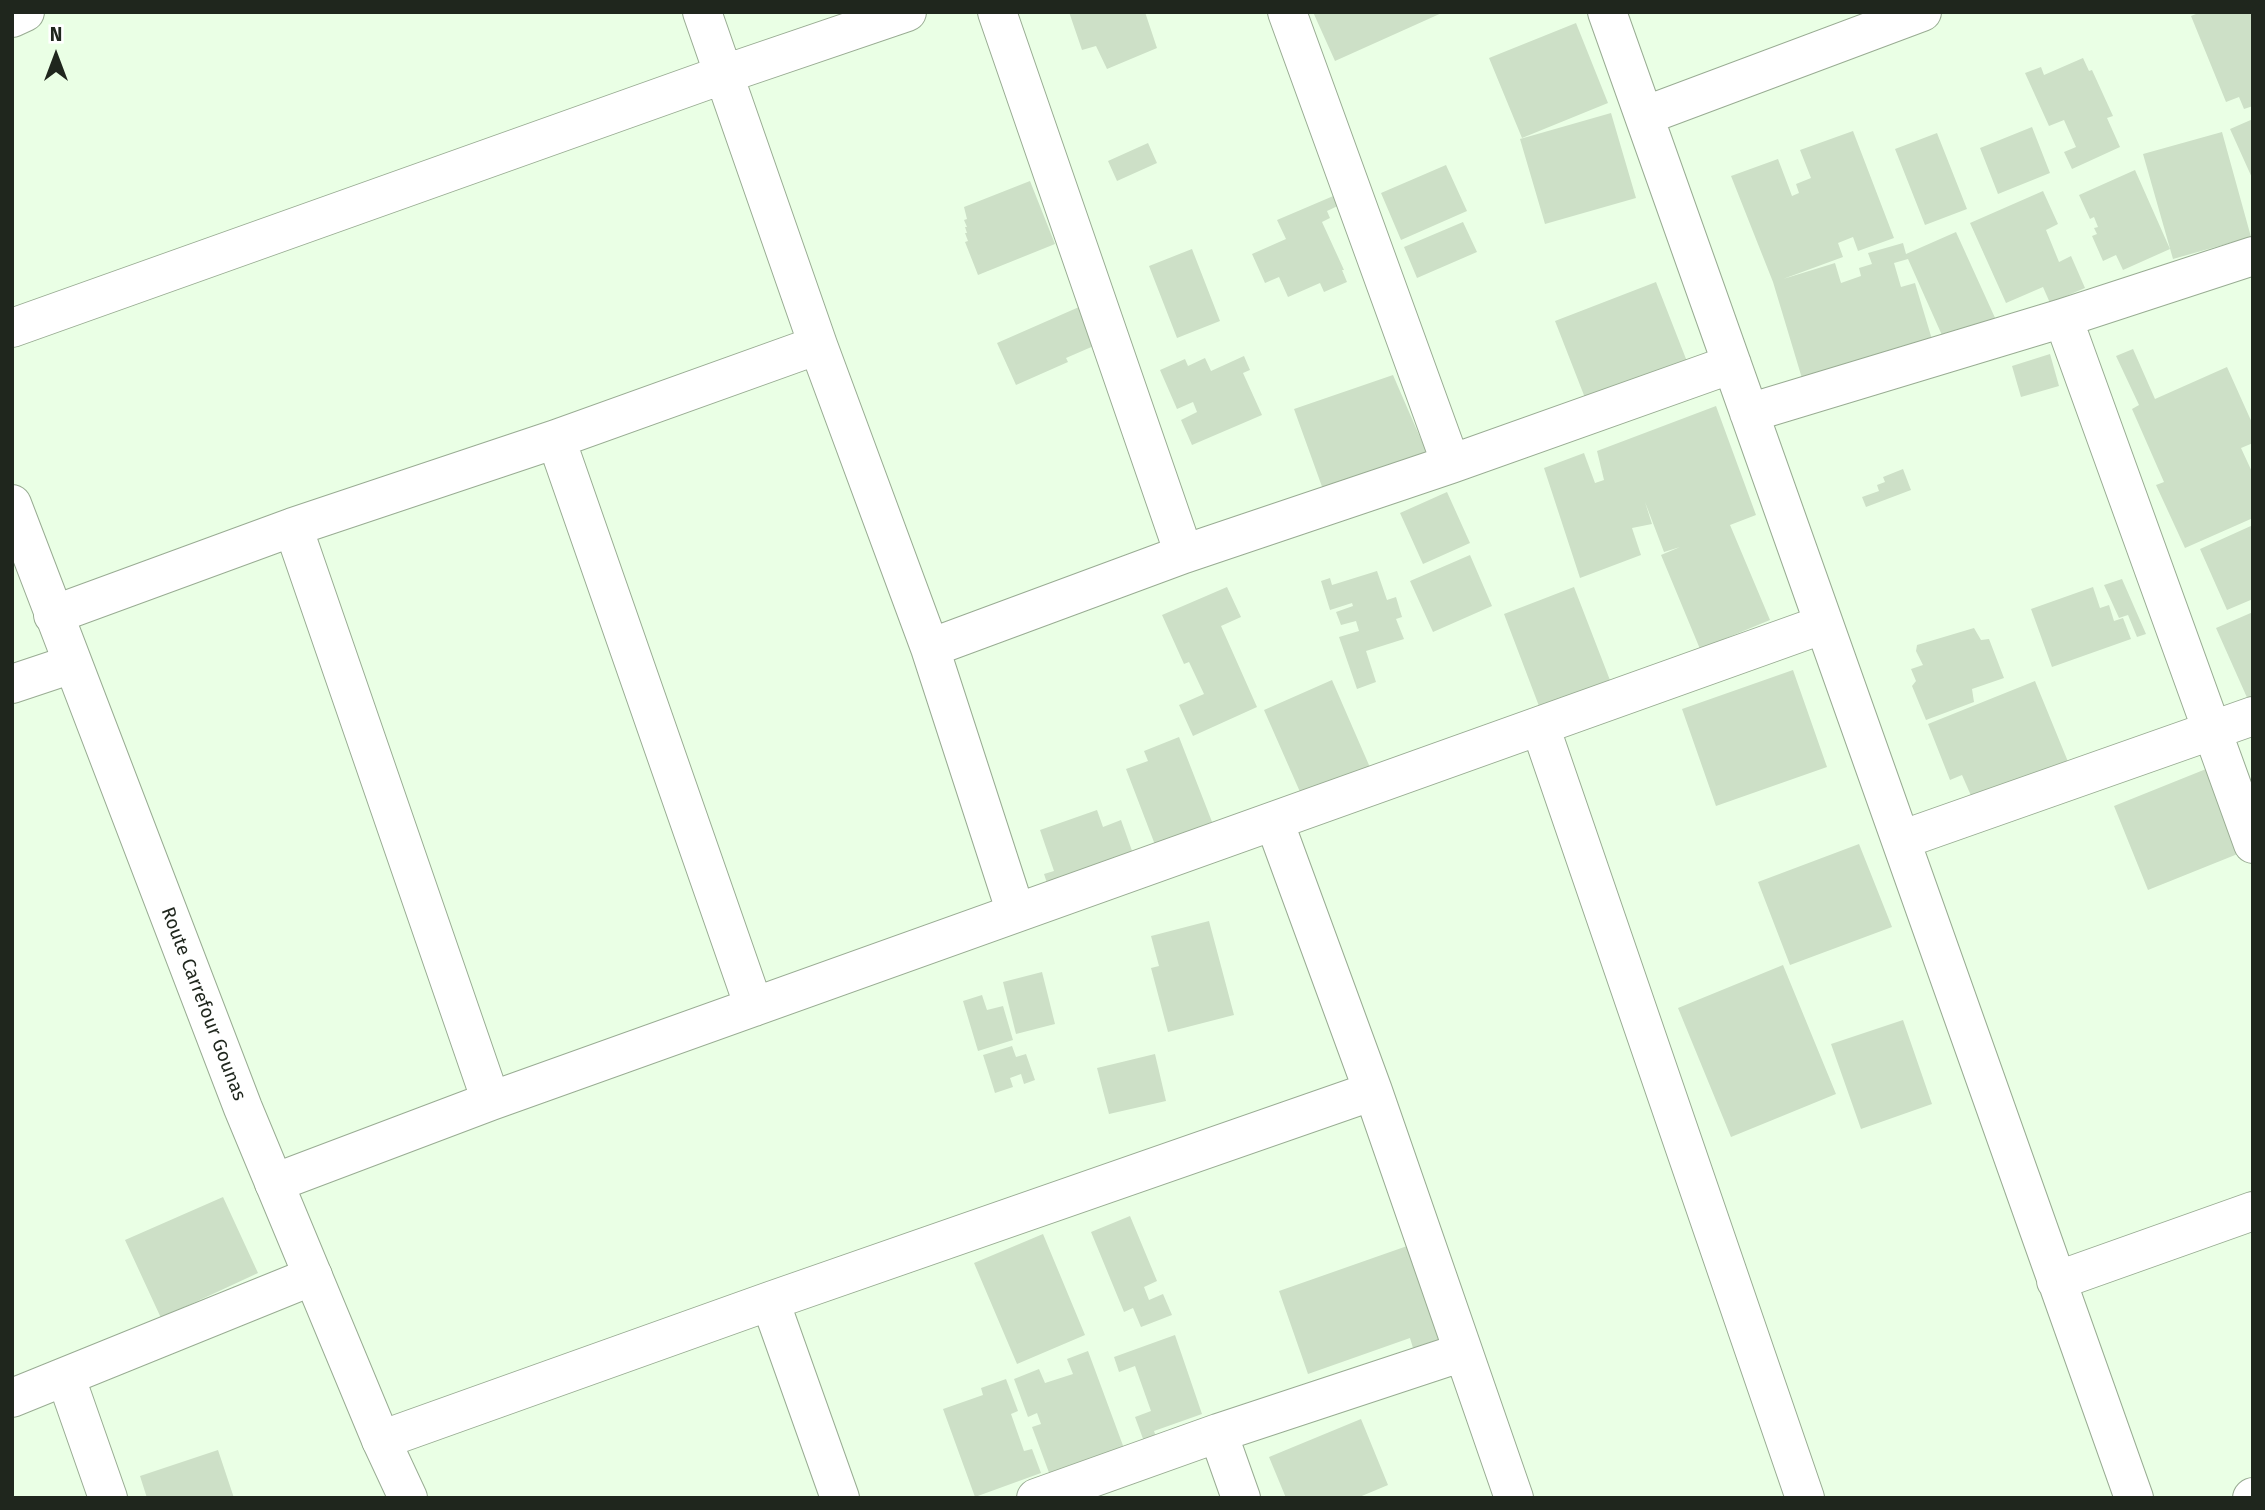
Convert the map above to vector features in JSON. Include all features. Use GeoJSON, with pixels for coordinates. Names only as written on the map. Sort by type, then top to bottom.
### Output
{"type":"FeatureCollection","features":[{"type":"Feature","properties":{"kind":"street"},"geometry":{"type":"LineString","coordinates":[[12,18],[25,12]]}},
{"type":"Feature","properties":{"kind":"street"},"geometry":{"type":"LineString","coordinates":[[702,12],[818,345],[930,648],[1016,913]]}},
{"type":"Feature","properties":{"kind":"street"},"geometry":{"type":"LineString","coordinates":[[12,328],[722,75],[907,12]]}},
{"type":"Feature","properties":{"kind":"street"},"geometry":{"type":"LineString","coordinates":[[997,12],[1184,554]]}},
{"type":"Feature","properties":{"kind":"street"},"geometry":{"type":"LineString","coordinates":[[1287,12],[1451,464]]}},
{"type":"Feature","properties":{"kind":"street"},"geometry":{"type":"LineString","coordinates":[[1607,12],[2134,1498]]}},
{"type":"Feature","properties":{"kind":"street"},"geometry":{"type":"LineString","coordinates":[[1644,116],[1922,12]]}},
{"type":"Feature","properties":{"kind":"street"},"geometry":{"type":"LineString","coordinates":[[1749,414],[2063,318],[2253,256]]}},
{"type":"Feature","properties":{"kind":"street"},"geometry":{"type":"LineString","coordinates":[[2063,318],[2253,844]]}},
{"type":"Feature","properties":{"kind":"street"},"geometry":{"type":"LineString","coordinates":[[53,615],[293,527],[556,439],[818,345]]}},
{"type":"Feature","properties":{"kind":"street"},"geometry":{"type":"LineString","coordinates":[[930,648],[1184,554],[1451,464],[1732,364]]}},
{"type":"Feature","properties":{"kind":"street"},"geometry":{"type":"LineString","coordinates":[[556,439],[754,1007]]}},
{"type":"Feature","properties":{"kind":"street","name":"Route Carrefour Gounas"},"geometry":{"type":"LineString","coordinates":[[12,504],[274,1183],[381,1440],[408,1498]]}},
{"type":"Feature","properties":{"kind":"street"},"geometry":{"type":"LineString","coordinates":[[293,527],[491,1101]]}},
{"type":"Feature","properties":{"kind":"street"},"geometry":{"type":"LineString","coordinates":[[274,1183],[491,1101],[1824,624]]}},
{"type":"Feature","properties":{"kind":"street"},"geometry":{"type":"LineString","coordinates":[[12,684],[72,664]]}},
{"type":"Feature","properties":{"kind":"street"},"geometry":{"type":"LineString","coordinates":[[1901,840],[2253,716]]}},
{"type":"Feature","properties":{"kind":"street"},"geometry":{"type":"LineString","coordinates":[[1540,726],[1805,1498]]}},
{"type":"Feature","properties":{"kind":"street"},"geometry":{"type":"LineString","coordinates":[[1273,821],[1373,1091],[1514,1498]]}},
{"type":"Feature","properties":{"kind":"street"},"geometry":{"type":"LineString","coordinates":[[381,1440],[1373,1091]]}},
{"type":"Feature","properties":{"kind":"street"},"geometry":{"type":"LineString","coordinates":[[2056,1281],[2253,1210]]}},
{"type":"Feature","properties":{"kind":"street"},"geometry":{"type":"LineString","coordinates":[[12,1398],[313,1276]]}},
{"type":"Feature","properties":{"kind":"street"},"geometry":{"type":"LineString","coordinates":[[770,1301],[839,1498]]}},
{"type":"Feature","properties":{"kind":"street"},"geometry":{"type":"LineString","coordinates":[[1037,1498],[1218,1433],[1463,1352]]}},
{"type":"Feature","properties":{"kind":"street"},"geometry":{"type":"LineString","coordinates":[[66,1378],[108,1498]]}},
{"type":"Feature","properties":{"kind":"street"},"geometry":{"type":"LineString","coordinates":[[1218,1433],[1241,1498]]}},
{"type":"Feature","properties":{"kind":"building"},"geometry":{"type":"Polygon","coordinates":[[[1069,12],[1145,12],[1157,48],[1107,69],[1096,46],[1082,50],[1069,12]]]}},
{"type":"Feature","properties":{"kind":"building"},"geometry":{"type":"Polygon","coordinates":[[[1313,12],[1444,12],[1335,61],[1313,12]]]}},
{"type":"Feature","properties":{"kind":"building"},"geometry":{"type":"Polygon","coordinates":[[[2201,12],[2253,12],[2253,106],[2244,109],[2239,97],[2226,102],[2191,16],[2201,12]]]}},
{"type":"Feature","properties":{"kind":"building"},"geometry":{"type":"Polygon","coordinates":[[[1576,23],[1608,103],[1522,138],[1489,58],[1576,23]]]}},
{"type":"Feature","properties":{"kind":"building"},"geometry":{"type":"Polygon","coordinates":[[[2083,58],[2089,71],[2092,70],[2113,116],[2107,118],[2120,147],[2072,169],[2064,152],[2076,147],[2064,120],[2049,126],[2025,73],[2041,67],[2044,75],[2083,58]]]}},
{"type":"Feature","properties":{"kind":"building"},"geometry":{"type":"Polygon","coordinates":[[[1611,113],[1636,198],[1545,224],[1520,139],[1611,113]]]}},
{"type":"Feature","properties":{"kind":"building"},"geometry":{"type":"Polygon","coordinates":[[[2253,119],[2253,180],[2230,129],[2253,119]]]}},
{"type":"Feature","properties":{"kind":"building"},"geometry":{"type":"Polygon","coordinates":[[[2032,127],[2050,173],[1998,194],[1980,148],[2032,127]]]}},
{"type":"Feature","properties":{"kind":"building"},"geometry":{"type":"Polygon","coordinates":[[[1853,131],[1894,238],[1858,251],[1853,237],[1838,243],[1843,257],[1783,279],[1835,263],[1841,283],[1861,276],[1859,268],[1872,264],[1868,253],[1903,243],[1906,254],[1956,232],[1996,320],[1945,342],[1908,259],[1894,263],[1901,287],[1915,283],[1934,346],[1804,385],[1773,282],[1731,176],[1778,159],[1792,196],[1799,193],[1796,184],[1811,178],[1800,150],[1853,131]]]}},
{"type":"Feature","properties":{"kind":"building"},"geometry":{"type":"Polygon","coordinates":[[[2222,132],[2251,237],[2173,259],[2143,154],[2222,132]]]}},
{"type":"Feature","properties":{"kind":"building"},"geometry":{"type":"Polygon","coordinates":[[[1937,133],[1967,209],[1925,225],[1895,149],[1937,133]]]}},
{"type":"Feature","properties":{"kind":"building"},"geometry":{"type":"Polygon","coordinates":[[[1148,143],[1157,163],[1117,181],[1108,161],[1148,143]]]}},
{"type":"Feature","properties":{"kind":"building"},"geometry":{"type":"Polygon","coordinates":[[[1446,165],[1467,211],[1401,240],[1381,193],[1446,165]]]}},
{"type":"Feature","properties":{"kind":"building"},"geometry":{"type":"Polygon","coordinates":[[[2135,170],[2170,249],[2123,270],[2116,255],[2103,261],[2092,236],[2097,234],[2094,228],[2098,227],[2094,217],[2090,219],[2079,195],[2135,170]]]}},
{"type":"Feature","properties":{"kind":"building"},"geometry":{"type":"Polygon","coordinates":[[[1030,181],[1055,244],[978,275],[965,242],[968,241],[964,207],[1030,181]]]}},
{"type":"Feature","properties":{"kind":"building"},"geometry":{"type":"Polygon","coordinates":[[[2043,191],[2058,224],[2046,230],[2059,262],[2071,256],[2085,288],[2050,303],[2043,287],[2006,303],[1970,223],[2043,191]]]}},
{"type":"Feature","properties":{"kind":"building"},"geometry":{"type":"Polygon","coordinates":[[[1338,194],[1342,204],[1327,211],[1330,218],[1322,222],[1347,282],[1324,292],[1320,283],[1288,297],[1279,277],[1265,283],[1252,254],[1286,239],[1277,220],[1338,194]]]}},
{"type":"Feature","properties":{"kind":"building"},"geometry":{"type":"Polygon","coordinates":[[[1463,222],[1477,252],[1417,278],[1404,247],[1463,222]]]}},
{"type":"Feature","properties":{"kind":"building"},"geometry":{"type":"Polygon","coordinates":[[[1192,249],[1220,321],[1177,338],[1149,266],[1192,249]]]}},
{"type":"Feature","properties":{"kind":"building"},"geometry":{"type":"Polygon","coordinates":[[[1656,282],[1688,364],[1587,403],[1555,321],[1656,282]]]}},
{"type":"Feature","properties":{"kind":"building"},"geometry":{"type":"Polygon","coordinates":[[[1079,307],[1096,345],[1066,358],[1068,362],[1016,385],[997,343],[1079,307]]]}},
{"type":"Feature","properties":{"kind":"building"},"geometry":{"type":"Polygon","coordinates":[[[2133,349],[2155,399],[2227,367],[2253,425],[2253,443],[2241,448],[2253,474],[2253,518],[2185,548],[2156,485],[2164,482],[2132,409],[2139,405],[2116,356],[2133,349]]]}},
{"type":"Feature","properties":{"kind":"building"},"geometry":{"type":"Polygon","coordinates":[[[2050,354],[2059,386],[2021,397],[2012,366],[2050,354]]]}},
{"type":"Feature","properties":{"kind":"building"},"geometry":{"type":"Polygon","coordinates":[[[1244,356],[1250,370],[1243,373],[1262,415],[1192,445],[1181,420],[1197,412],[1193,402],[1177,409],[1160,370],[1185,359],[1188,366],[1205,358],[1211,371],[1244,356]]]}},
{"type":"Feature","properties":{"kind":"building"},"geometry":{"type":"Polygon","coordinates":[[[1393,375],[1429,458],[1325,495],[1294,409],[1393,375]]]}},
{"type":"Feature","properties":{"kind":"building"},"geometry":{"type":"Polygon","coordinates":[[[1716,406],[1756,515],[1730,525],[1770,620],[1700,649],[1661,555],[1680,547],[1664,552],[1645,502],[1652,524],[1632,528],[1641,555],[1580,578],[1544,468],[1584,453],[1595,483],[1604,480],[1597,451],[1716,406]]]}},
{"type":"Feature","properties":{"kind":"building"},"geometry":{"type":"Polygon","coordinates":[[[1903,469],[1911,490],[1866,507],[1862,497],[1879,491],[1877,485],[1885,482],[1883,477],[1903,469]]]}},
{"type":"Feature","properties":{"kind":"building"},"geometry":{"type":"Polygon","coordinates":[[[1447,492],[1470,543],[1423,564],[1400,513],[1447,492]]]}},
{"type":"Feature","properties":{"kind":"building"},"geometry":{"type":"Polygon","coordinates":[[[2253,525],[2253,599],[2227,610],[2200,549],[2253,525]]]}},
{"type":"Feature","properties":{"kind":"building"},"geometry":{"type":"Polygon","coordinates":[[[1470,555],[1492,606],[1433,632],[1410,581],[1470,555]]]}},
{"type":"Feature","properties":{"kind":"building"},"geometry":{"type":"Polygon","coordinates":[[[1377,571],[1387,600],[1396,597],[1402,617],[1396,619],[1404,639],[1366,651],[1376,682],[1357,689],[1339,637],[1359,631],[1356,621],[1341,625],[1336,612],[1353,606],[1352,603],[1330,610],[1321,581],[1330,578],[1332,585],[1377,571]]]}},
{"type":"Feature","properties":{"kind":"building"},"geometry":{"type":"Polygon","coordinates":[[[2122,579],[2146,634],[2137,637],[2128,615],[2119,618],[2104,585],[2122,579]]]}},
{"type":"Feature","properties":{"kind":"building"},"geometry":{"type":"Polygon","coordinates":[[[1227,587],[1241,617],[1221,626],[1257,707],[1193,736],[1179,705],[1204,694],[1189,662],[1184,664],[1162,615],[1227,587]]]}},
{"type":"Feature","properties":{"kind":"building"},"geometry":{"type":"Polygon","coordinates":[[[1574,587],[1613,688],[1542,714],[1504,614],[1574,587]]]}},
{"type":"Feature","properties":{"kind":"building"},"geometry":{"type":"Polygon","coordinates":[[[2093,587],[2100,608],[2109,605],[2114,621],[2123,618],[2131,639],[2052,667],[2031,609],[2093,587]]]}},
{"type":"Feature","properties":{"kind":"building"},"geometry":{"type":"Polygon","coordinates":[[[2253,612],[2253,700],[2249,702],[2216,628],[2253,612]]]}},
{"type":"Feature","properties":{"kind":"building"},"geometry":{"type":"Polygon","coordinates":[[[1974,628],[1981,640],[1989,639],[2004,678],[1972,689],[1974,702],[1926,720],[1912,686],[1916,681],[1911,669],[1923,665],[1916,651],[1917,645],[1974,628]]]}},
{"type":"Feature","properties":{"kind":"building"},"geometry":{"type":"Polygon","coordinates":[[[1793,670],[1827,767],[1716,806],[1682,709],[1793,670]]]}},
{"type":"Feature","properties":{"kind":"building"},"geometry":{"type":"Polygon","coordinates":[[[1332,680],[1372,772],[1304,801],[1264,710],[1332,680]]]}},
{"type":"Feature","properties":{"kind":"building"},"geometry":{"type":"Polygon","coordinates":[[[2035,681],[2071,769],[1976,807],[1962,775],[1950,780],[1928,724],[2035,681]]]}},
{"type":"Feature","properties":{"kind":"building"},"geometry":{"type":"Polygon","coordinates":[[[1179,737],[1216,832],[1157,850],[1126,769],[1148,761],[1144,751],[1179,737]]]}},
{"type":"Feature","properties":{"kind":"building"},"geometry":{"type":"Polygon","coordinates":[[[2216,765],[2250,849],[2148,890],[2114,806],[2216,765]]]}},
{"type":"Feature","properties":{"kind":"building"},"geometry":{"type":"Polygon","coordinates":[[[1097,810],[1103,827],[1121,820],[1136,862],[1050,892],[1044,874],[1054,871],[1040,830],[1097,810]]]}},
{"type":"Feature","properties":{"kind":"building"},"geometry":{"type":"Polygon","coordinates":[[[1859,844],[1892,927],[1790,965],[1758,882],[1859,844]]]}},
{"type":"Feature","properties":{"kind":"building"},"geometry":{"type":"Polygon","coordinates":[[[1209,921],[1234,1015],[1168,1032],[1151,968],[1159,966],[1151,936],[1209,921]]]}},
{"type":"Feature","properties":{"kind":"building"},"geometry":{"type":"Polygon","coordinates":[[[1783,965],[1836,1094],[1731,1137],[1678,1008],[1783,965]]]}},
{"type":"Feature","properties":{"kind":"building"},"geometry":{"type":"Polygon","coordinates":[[[1042,972],[1055,1024],[1016,1034],[1003,982],[1042,972]]]}},
{"type":"Feature","properties":{"kind":"building"},"geometry":{"type":"Polygon","coordinates":[[[982,995],[987,1010],[1003,1006],[1013,1040],[978,1051],[963,1001],[982,995]]]}},
{"type":"Feature","properties":{"kind":"building"},"geometry":{"type":"Polygon","coordinates":[[[1903,1020],[1932,1104],[1861,1129],[1831,1044],[1903,1020]]]}},
{"type":"Feature","properties":{"kind":"building"},"geometry":{"type":"Polygon","coordinates":[[[1012,1046],[1016,1057],[1026,1054],[1035,1080],[1024,1084],[1021,1074],[1010,1078],[1013,1087],[995,1093],[983,1055],[1012,1046]]]}},
{"type":"Feature","properties":{"kind":"building"},"geometry":{"type":"Polygon","coordinates":[[[1155,1054],[1166,1101],[1109,1114],[1097,1068],[1155,1054]]]}},
{"type":"Feature","properties":{"kind":"building"},"geometry":{"type":"Polygon","coordinates":[[[223,1197],[258,1273],[161,1318],[125,1240],[223,1197]]]}},
{"type":"Feature","properties":{"kind":"building"},"geometry":{"type":"Polygon","coordinates":[[[1130,1216],[1157,1281],[1144,1287],[1149,1300],[1163,1294],[1172,1315],[1141,1327],[1133,1308],[1124,1312],[1091,1232],[1130,1216]]]}},
{"type":"Feature","properties":{"kind":"building"},"geometry":{"type":"Polygon","coordinates":[[[1043,1234],[1085,1335],[1017,1364],[974,1263],[1043,1234]]]}},
{"type":"Feature","properties":{"kind":"building"},"geometry":{"type":"Polygon","coordinates":[[[1410,1245],[1443,1338],[1413,1348],[1410,1338],[1308,1374],[1279,1291],[1410,1245]]]}},
{"type":"Feature","properties":{"kind":"building"},"geometry":{"type":"Polygon","coordinates":[[[1175,1335],[1202,1414],[1154,1431],[1158,1443],[1146,1447],[1135,1417],[1151,1411],[1135,1366],[1119,1372],[1114,1357],[1175,1335]]]}},
{"type":"Feature","properties":{"kind":"building"},"geometry":{"type":"Polygon","coordinates":[[[1088,1351],[1125,1451],[1051,1478],[1032,1427],[1041,1424],[1037,1413],[1028,1417],[1014,1379],[1039,1369],[1045,1383],[1073,1374],[1067,1359],[1088,1351]]]}},
{"type":"Feature","properties":{"kind":"building"},"geometry":{"type":"Polygon","coordinates":[[[1006,1379],[1018,1411],[1011,1414],[1024,1451],[1032,1449],[1041,1473],[975,1497],[943,1409],[983,1395],[981,1388],[1006,1379]]]}},
{"type":"Feature","properties":{"kind":"building"},"geometry":{"type":"Polygon","coordinates":[[[1361,1419],[1388,1485],[1357,1498],[1286,1498],[1269,1457],[1361,1419]]]}},
{"type":"Feature","properties":{"kind":"building"},"geometry":{"type":"Polygon","coordinates":[[[218,1450],[234,1498],[147,1498],[140,1476],[218,1450]]]}}]}
